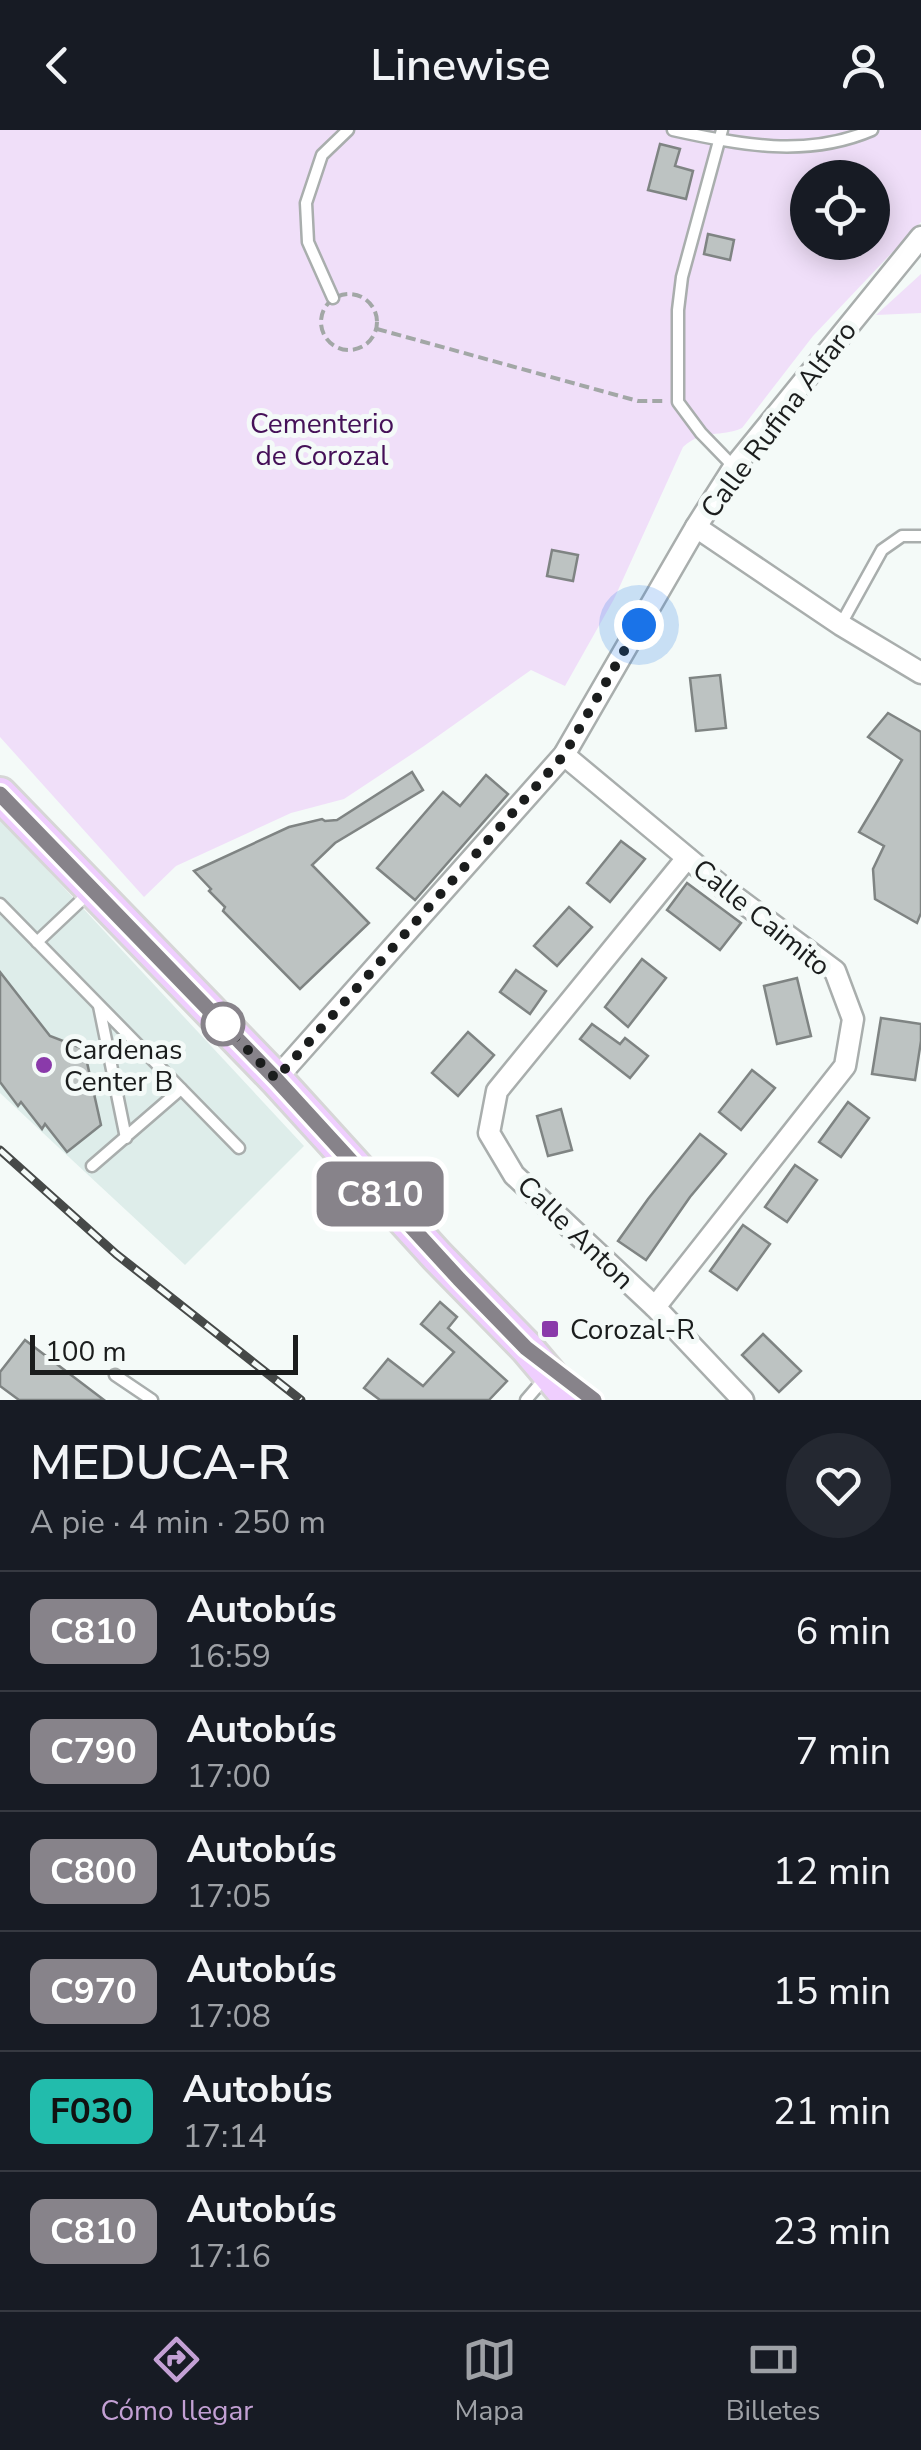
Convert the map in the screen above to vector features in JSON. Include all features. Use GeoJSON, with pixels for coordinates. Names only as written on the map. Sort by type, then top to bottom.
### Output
{"type":"FeatureCollection","features":[{"type":"Feature","properties":{"kind":"main road"},"geometry":{"type":"LineString","coordinates":[[0,794],[276,1079],[572,1400]]}},
{"type":"Feature","properties":{"kind":"main road"},"geometry":{"type":"LineString","coordinates":[[526,1348],[594,1400]]}},
{"type":"Feature","properties":{"kind":"street","name":"Calle Rufina Alfaro"},"geometry":{"type":"LineString","coordinates":[[276,1079],[564,755],[734,467],[921,237]]}},
{"type":"Feature","properties":{"kind":"street"},"geometry":{"type":"LineString","coordinates":[[696,527],[840,625],[921,673]]}},
{"type":"Feature","properties":{"kind":"street","name":"Calle Caimito"},"geometry":{"type":"LineString","coordinates":[[564,755],[687,858],[835,971],[853,1019],[845,1066],[655,1307]]}},
{"type":"Feature","properties":{"kind":"street","name":"Calle Anton"},"geometry":{"type":"LineString","coordinates":[[687,858],[497,1091],[489,1133],[514,1175],[655,1307],[743,1400]]}},
{"type":"Feature","properties":{"kind":"lane"},"geometry":{"type":"LineString","coordinates":[[333,298],[308,242],[306,203],[322,155],[348,130]]}},
{"type":"Feature","properties":{"kind":"lane"},"geometry":{"type":"LineString","coordinates":[[673,130],[720,135],[760,146],[800,148],[848,140],[872,130]]}},
{"type":"Feature","properties":{"kind":"lane"},"geometry":{"type":"LineString","coordinates":[[720,135],[682,277],[678,402],[734,467]]}},
{"type":"Feature","properties":{"kind":"lane"},"geometry":{"type":"LineString","coordinates":[[840,625],[882,550],[902,536],[921,536]]}},
{"type":"Feature","properties":{"kind":"lane"},"geometry":{"type":"LineString","coordinates":[[37,942],[92,890]]}},
{"type":"Feature","properties":{"kind":"lane"},"geometry":{"type":"LineString","coordinates":[[0,904],[238,1148]]}},
{"type":"Feature","properties":{"kind":"lane"},"geometry":{"type":"LineString","coordinates":[[99,1006],[126,1138]]}},
{"type":"Feature","properties":{"kind":"lane"},"geometry":{"type":"LineString","coordinates":[[92,1166],[181,1089]]}},
{"type":"Feature","properties":{"kind":"lane"},"geometry":{"type":"LineString","coordinates":[[115,1374],[152,1400]]}},
{"type":"Feature","properties":{"kind":"lane"},"geometry":{"type":"LineString","coordinates":[[526,1400],[549,1374]]}},
{"type":"Feature","properties":{"kind":"path"},"geometry":{"type":"LineString","coordinates":[[345,294],[364,297],[376,310],[377,328],[368,344],[342,350],[322,330],[320,320],[333,298],[345,294]]}},
{"type":"Feature","properties":{"kind":"path"},"geometry":{"type":"LineString","coordinates":[[377,328],[638,400],[678,402]]}},
{"type":"Feature","properties":{"kind":"shaded area"},"geometry":{"type":"Polygon","coordinates":[[[0,819],[304,1146],[185,1265],[0,1093],[0,819]]]}},
{"type":"Feature","properties":{"kind":"green space","name":"Cementerio de Corozal"},"geometry":{"type":"Polygon","coordinates":[[[0,130],[921,130],[921,222],[890,255],[890,160],[790,160],[790,260],[885,260],[813,336],[742,428],[698,437],[683,447],[614,599],[565,686],[531,670],[344,799],[291,813],[176,866],[144,897],[0,737],[0,130]]]}},
{"type":"Feature","properties":{"kind":"green space"},"geometry":{"type":"Polygon","coordinates":[[[921,274],[921,313],[876,315],[921,274]]]}},
{"type":"Feature","properties":{"kind":"building"},"geometry":{"type":"Polygon","coordinates":[[[660,144],[680,149],[675,166],[693,171],[686,199],[648,190],[660,144]]]}},
{"type":"Feature","properties":{"kind":"building"},"geometry":{"type":"Polygon","coordinates":[[[708,234],[734,240],[730,260],[704,254],[708,234]]]}},
{"type":"Feature","properties":{"kind":"building"},"geometry":{"type":"Polygon","coordinates":[[[552,550],[578,555],[573,581],[547,576],[552,550]]]}},
{"type":"Feature","properties":{"kind":"building"},"geometry":{"type":"Polygon","coordinates":[[[720,675],[726,728],[696,731],[690,678],[720,675]]]}},
{"type":"Feature","properties":{"kind":"building"},"geometry":{"type":"Polygon","coordinates":[[[888,713],[921,732],[921,913],[917,923],[875,899],[873,869],[884,846],[859,832],[902,760],[868,737],[888,713]]]}},
{"type":"Feature","properties":{"kind":"building"},"geometry":{"type":"Polygon","coordinates":[[[412,772],[423,790],[335,843],[312,865],[369,923],[300,989],[223,911],[225,907],[194,871],[289,827],[322,819],[337,820],[412,772]]]}},
{"type":"Feature","properties":{"kind":"building"},"geometry":{"type":"Polygon","coordinates":[[[486,775],[508,794],[415,900],[377,868],[443,792],[460,806],[486,775]]]}},
{"type":"Feature","properties":{"kind":"building"},"geometry":{"type":"Polygon","coordinates":[[[621,841],[645,859],[610,902],[587,883],[621,841]]]}},
{"type":"Feature","properties":{"kind":"building"},"geometry":{"type":"Polygon","coordinates":[[[687,883],[741,923],[720,950],[667,910],[687,883]]]}},
{"type":"Feature","properties":{"kind":"building"},"geometry":{"type":"Polygon","coordinates":[[[569,907],[592,927],[557,966],[534,946],[569,907]]]}},
{"type":"Feature","properties":{"kind":"building"},"geometry":{"type":"Polygon","coordinates":[[[642,959],[666,978],[628,1027],[605,1007],[642,959]]]}},
{"type":"Feature","properties":{"kind":"building"},"geometry":{"type":"Polygon","coordinates":[[[516,970],[546,991],[530,1014],[500,992],[516,970]]]}},
{"type":"Feature","properties":{"kind":"building","name":"Cardenas Center B"},"geometry":{"type":"Polygon","coordinates":[[[0,972],[50,1036],[84,1049],[101,1125],[67,1152],[45,1124],[42,1129],[21,1102],[18,1106],[0,1082],[0,972]]]}},
{"type":"Feature","properties":{"kind":"building"},"geometry":{"type":"Polygon","coordinates":[[[797,978],[811,1036],[777,1044],[764,986],[797,978]]]}},
{"type":"Feature","properties":{"kind":"building"},"geometry":{"type":"Polygon","coordinates":[[[881,1018],[921,1024],[915,1080],[872,1074],[881,1018]]]}},
{"type":"Feature","properties":{"kind":"building"},"geometry":{"type":"Polygon","coordinates":[[[592,1024],[620,1044],[625,1038],[648,1056],[630,1078],[580,1039],[592,1024]]]}},
{"type":"Feature","properties":{"kind":"building"},"geometry":{"type":"Polygon","coordinates":[[[468,1032],[494,1055],[458,1096],[432,1073],[468,1032]]]}},
{"type":"Feature","properties":{"kind":"building"},"geometry":{"type":"Polygon","coordinates":[[[752,1070],[775,1088],[741,1130],[719,1112],[752,1070]]]}},
{"type":"Feature","properties":{"kind":"building"},"geometry":{"type":"Polygon","coordinates":[[[848,1102],[869,1118],[841,1157],[819,1142],[848,1102]]]}},
{"type":"Feature","properties":{"kind":"building"},"geometry":{"type":"Polygon","coordinates":[[[561,1109],[572,1150],[548,1156],[537,1116],[561,1109]]]}},
{"type":"Feature","properties":{"kind":"building"},"geometry":{"type":"Polygon","coordinates":[[[700,1134],[726,1154],[646,1260],[618,1241],[700,1134]]]}},
{"type":"Feature","properties":{"kind":"building"},"geometry":{"type":"Polygon","coordinates":[[[795,1165],[817,1180],[787,1222],[765,1207],[795,1165]]]}},
{"type":"Feature","properties":{"kind":"building"},"geometry":{"type":"Polygon","coordinates":[[[743,1225],[770,1244],[737,1290],[710,1271],[743,1225]]]}},
{"type":"Feature","properties":{"kind":"building"},"geometry":{"type":"Polygon","coordinates":[[[440,1302],[457,1317],[448,1328],[507,1381],[489,1400],[380,1400],[364,1388],[388,1359],[423,1386],[454,1352],[421,1324],[440,1302]]]}},
{"type":"Feature","properties":{"kind":"building"},"geometry":{"type":"Polygon","coordinates":[[[763,1334],[801,1371],[779,1392],[742,1355],[763,1334]]]}},
{"type":"Feature","properties":{"kind":"building"},"geometry":{"type":"Polygon","coordinates":[[[25,1340],[104,1400],[19,1400],[0,1386],[0,1372],[25,1340]]]}},
{"type":"Feature","properties":{"kind":"railway"},"geometry":{"type":"LineString","coordinates":[[0,1150],[116,1254],[301,1400]]}},
{"type":"Feature","properties":{"kind":"bus line","name":"C810"},"geometry":{"type":"LineString","coordinates":[[0,794],[276,1079],[436,1256],[526,1348],[594,1400]]}},
{"type":"Feature","properties":{"kind":"place","name":"Cardenas Center B"},"geometry":{"type":"Point","coordinates":[44,1065]}},
{"type":"Feature","properties":{"kind":"place","name":"Corozal-R"},"geometry":{"type":"Point","coordinates":[550,1329]}},
{"type":"Feature","properties":{"kind":"route"},"geometry":{"type":"LineString","coordinates":[[223,1024],[276,1079],[564,755],[639,625]]}}]}
